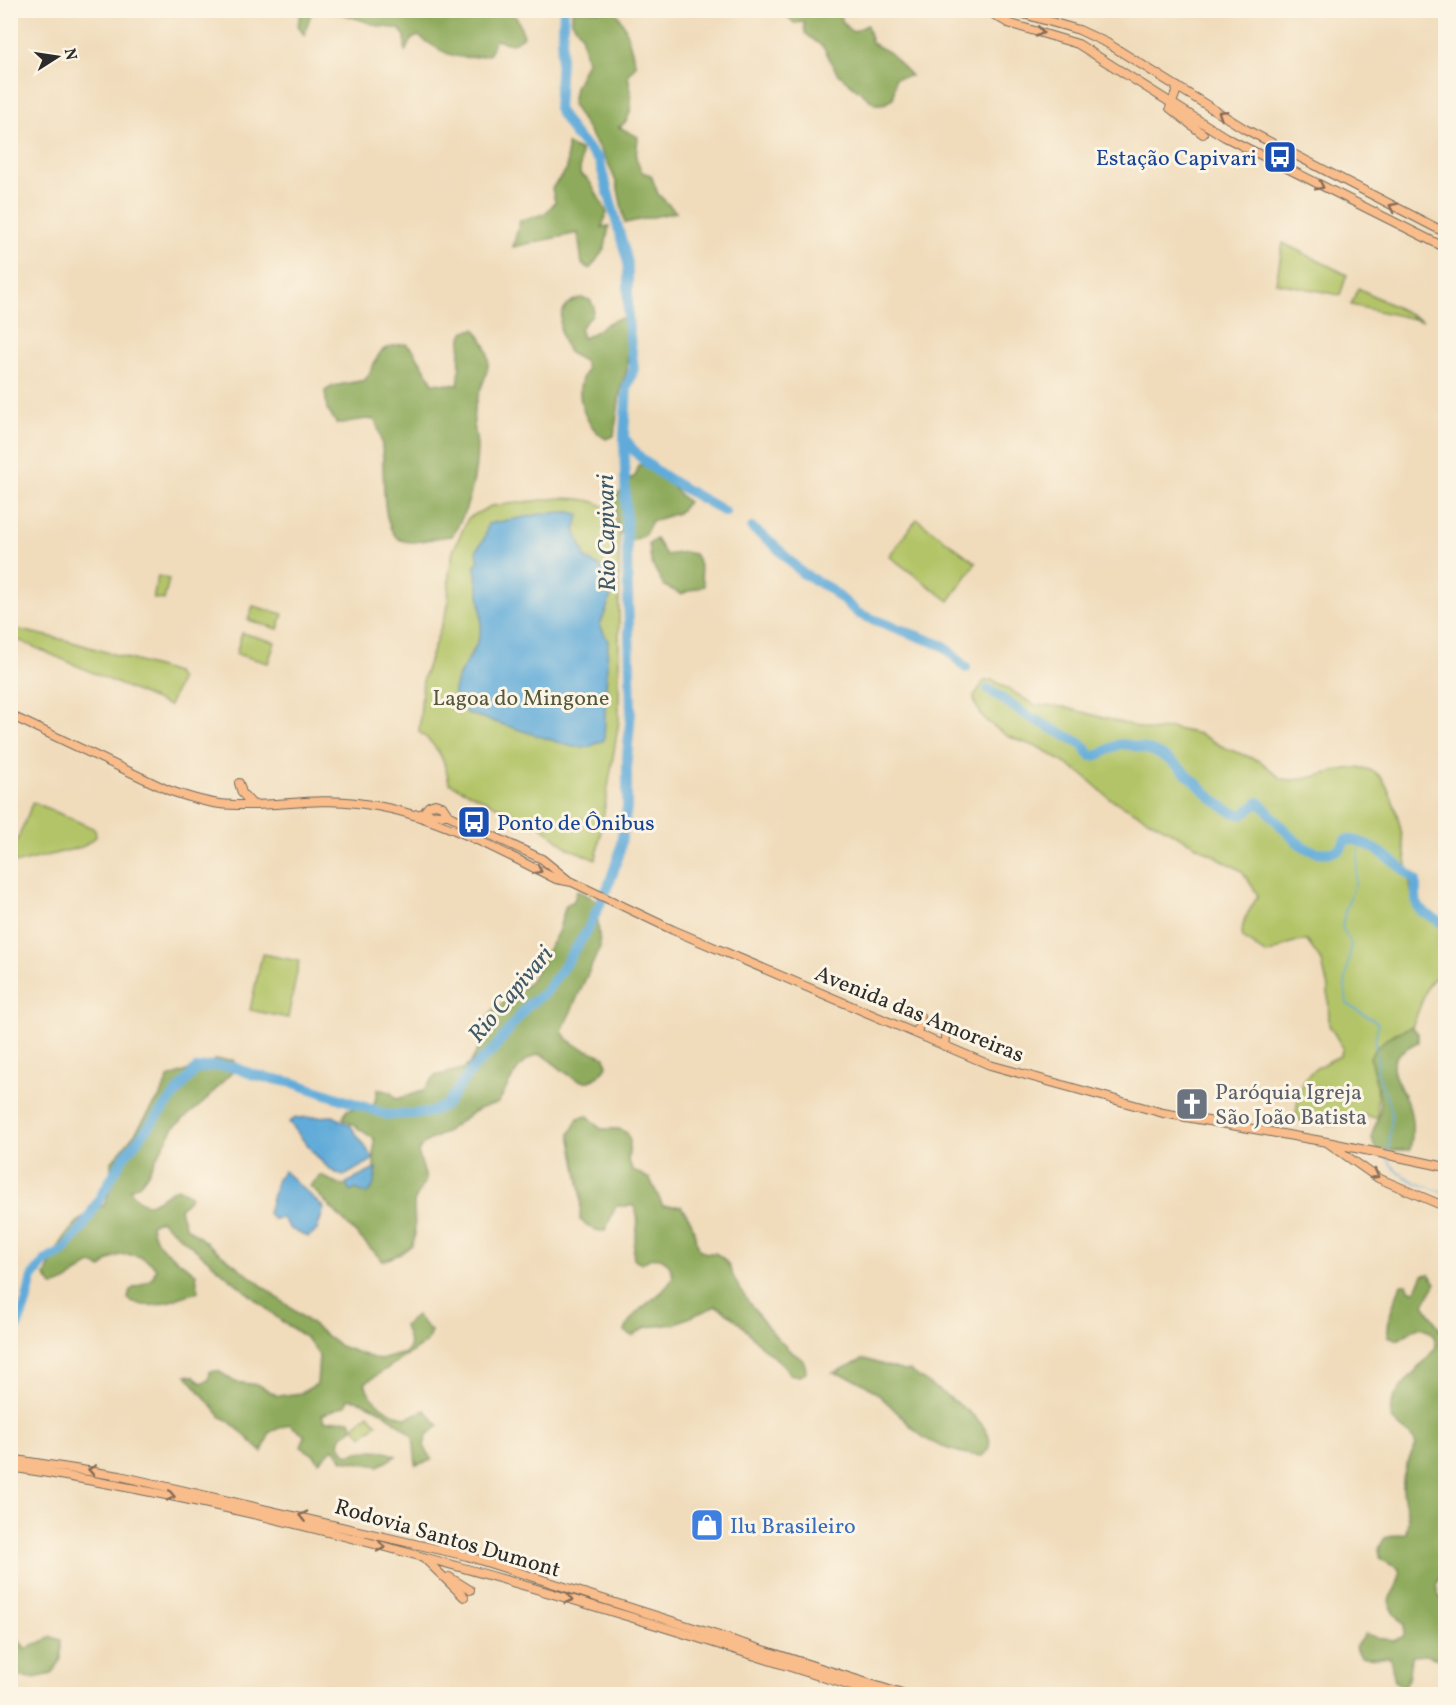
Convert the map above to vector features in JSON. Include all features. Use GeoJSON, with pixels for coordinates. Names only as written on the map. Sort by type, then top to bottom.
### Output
{"type":"FeatureCollection","features":[{"type":"Feature","properties":{"kind":"highway","name":"Rodovia Santos Dumont"},"geometry":{"type":"LineString","coordinates":[[10,1459],[120,1476],[467,1556],[902,1695]]}},
{"type":"Feature","properties":{"kind":"highway","name":"Rodovia Santos Dumont"},"geometry":{"type":"LineString","coordinates":[[10,1467],[111,1482],[226,1507],[483,1572],[876,1695]]}},
{"type":"Feature","properties":{"kind":"highway"},"geometry":{"type":"LineString","coordinates":[[421,1556],[467,1593]]}},
{"type":"Feature","properties":{"kind":"main road"},"geometry":{"type":"LineString","coordinates":[[986,10],[1017,26],[1078,44],[1251,152],[1446,248]]}},
{"type":"Feature","properties":{"kind":"main road"},"geometry":{"type":"LineString","coordinates":[[1010,10],[1095,37],[1262,138],[1446,233]]}},
{"type":"Feature","properties":{"kind":"main road"},"geometry":{"type":"LineString","coordinates":[[1178,87],[1170,108],[1203,134]]}},
{"type":"Feature","properties":{"kind":"main road","name":"Avenida das Amoreiras"},"geometry":{"type":"LineString","coordinates":[[10,715],[168,790],[221,804],[357,803],[418,815],[556,879],[572,882]]}},
{"type":"Feature","properties":{"kind":"main road"},"geometry":{"type":"LineString","coordinates":[[239,783],[242,793],[252,804]]}},
{"type":"Feature","properties":{"kind":"main road","name":"Avenida das Amoreiras"},"geometry":{"type":"LineString","coordinates":[[418,815],[435,804],[442,806],[448,815],[542,859],[572,882],[621,906],[990,1065],[1098,1097],[1244,1129],[1327,1142],[1446,1167]]}},
{"type":"Feature","properties":{"kind":"main road"},"geometry":{"type":"LineString","coordinates":[[442,825],[448,815]]}},
{"type":"Feature","properties":{"kind":"main road"},"geometry":{"type":"LineString","coordinates":[[917,1034],[921,1017]]}},
{"type":"Feature","properties":{"kind":"main road"},"geometry":{"type":"LineString","coordinates":[[944,1046],[946,1029]]}},
{"type":"Feature","properties":{"kind":"main road"},"geometry":{"type":"LineString","coordinates":[[1327,1142],[1378,1178],[1446,1207]]}},
{"type":"Feature","properties":{"kind":"green space"},"geometry":{"type":"Polygon","coordinates":[[[301,11],[507,11],[517,18],[524,36],[512,44],[495,40],[490,54],[469,58],[444,52],[418,36],[412,39],[405,52],[405,36],[399,29],[378,26],[335,12],[311,14],[304,35],[298,25],[301,11]]]}},
{"type":"Feature","properties":{"kind":"green space"},"geometry":{"type":"Polygon","coordinates":[[[572,11],[616,11],[625,27],[636,65],[628,75],[631,96],[630,111],[624,123],[619,127],[638,137],[636,158],[642,172],[651,175],[658,194],[676,212],[625,223],[617,184],[608,163],[572,104],[575,87],[587,62],[581,34],[572,21],[572,11]]]}},
{"type":"Feature","properties":{"kind":"green space"},"geometry":{"type":"Polygon","coordinates":[[[770,11],[839,11],[843,23],[853,32],[867,25],[872,43],[890,53],[911,76],[895,78],[894,96],[891,100],[884,104],[875,104],[837,73],[824,48],[805,33],[804,22],[794,23],[788,17],[770,11]]]}},
{"type":"Feature","properties":{"kind":"green space"},"geometry":{"type":"Polygon","coordinates":[[[567,144],[581,151],[580,174],[588,179],[607,212],[602,227],[609,226],[605,248],[590,269],[582,264],[578,233],[513,247],[520,220],[545,214],[555,202],[552,188],[567,169],[567,144]]]}},
{"type":"Feature","properties":{"kind":"green space"},"geometry":{"type":"Polygon","coordinates":[[[1283,243],[1347,275],[1340,295],[1276,283],[1283,243]]]}},
{"type":"Feature","properties":{"kind":"green space"},"geometry":{"type":"Polygon","coordinates":[[[1358,288],[1423,321],[1351,305],[1358,288]]]}},
{"type":"Feature","properties":{"kind":"green space"},"geometry":{"type":"Polygon","coordinates":[[[581,298],[590,300],[594,307],[592,315],[580,328],[583,338],[616,319],[629,318],[627,370],[621,388],[614,436],[606,439],[598,433],[586,417],[580,397],[580,387],[587,370],[584,361],[569,353],[560,329],[562,313],[566,306],[581,298]]]}},
{"type":"Feature","properties":{"kind":"green space"},"geometry":{"type":"Polygon","coordinates":[[[475,329],[488,352],[489,362],[474,411],[476,460],[467,505],[452,536],[413,542],[401,540],[389,525],[386,512],[382,447],[375,420],[366,419],[337,424],[327,409],[325,391],[333,386],[365,380],[383,350],[395,345],[406,344],[414,351],[433,383],[458,385],[462,336],[465,331],[475,329]]]}},
{"type":"Feature","properties":{"kind":"green space"},"geometry":{"type":"Polygon","coordinates":[[[638,465],[659,473],[688,502],[678,513],[652,521],[644,536],[628,542],[619,527],[615,500],[616,494],[625,490],[628,481],[636,475],[638,465]]]}},
{"type":"Feature","properties":{"kind":"green space","name":"Lagoa do Mingone"},"geometry":{"type":"Polygon","coordinates":[[[559,498],[588,500],[604,507],[610,512],[619,530],[619,721],[596,860],[568,848],[536,822],[513,814],[449,783],[440,754],[419,732],[423,679],[448,606],[449,575],[453,551],[468,518],[491,506],[559,498]]]}},
{"type":"Feature","properties":{"kind":"green space"},"geometry":{"type":"Polygon","coordinates":[[[917,519],[976,563],[949,601],[889,556],[917,519]]]}},
{"type":"Feature","properties":{"kind":"green space"},"geometry":{"type":"Polygon","coordinates":[[[656,539],[666,555],[685,552],[694,554],[699,562],[704,586],[681,594],[664,586],[651,562],[649,544],[656,539]]]}},
{"type":"Feature","properties":{"kind":"green space"},"geometry":{"type":"Polygon","coordinates":[[[158,576],[169,579],[164,600],[153,598],[158,576]]]}},
{"type":"Feature","properties":{"kind":"green space"},"geometry":{"type":"Polygon","coordinates":[[[253,606],[283,614],[278,629],[248,620],[253,606]]]}},
{"type":"Feature","properties":{"kind":"green space"},"geometry":{"type":"Polygon","coordinates":[[[16,629],[69,641],[176,673],[180,680],[169,706],[11,637],[16,629]]]}},
{"type":"Feature","properties":{"kind":"green space"},"geometry":{"type":"Polygon","coordinates":[[[242,633],[275,642],[268,663],[236,654],[242,633]]]}},
{"type":"Feature","properties":{"kind":"green space"},"geometry":{"type":"Polygon","coordinates":[[[993,680],[1035,705],[1064,707],[1152,731],[1171,728],[1200,734],[1225,748],[1260,761],[1282,779],[1310,778],[1358,768],[1370,770],[1383,780],[1390,793],[1399,824],[1414,906],[1433,921],[1445,921],[1446,967],[1428,985],[1412,1028],[1394,1033],[1374,1049],[1378,1118],[1362,1115],[1336,1125],[1301,1122],[1296,1115],[1297,1102],[1307,1077],[1312,1071],[1340,1056],[1343,1048],[1329,1025],[1328,988],[1322,962],[1307,941],[1294,942],[1266,954],[1243,938],[1244,921],[1258,895],[1242,871],[1109,798],[1082,774],[1042,749],[1007,736],[985,720],[975,704],[974,696],[984,681],[993,680]]]}},
{"type":"Feature","properties":{"kind":"green space"},"geometry":{"type":"Polygon","coordinates":[[[33,802],[95,829],[96,837],[82,847],[18,863],[14,862],[14,848],[33,802]]]}},
{"type":"Feature","properties":{"kind":"green space"},"geometry":{"type":"Polygon","coordinates":[[[577,890],[596,900],[600,947],[562,1031],[570,1041],[605,1057],[607,1066],[599,1076],[591,1081],[583,1081],[567,1073],[541,1054],[533,1056],[520,1066],[498,1103],[475,1111],[424,1144],[418,1152],[426,1179],[414,1202],[415,1235],[412,1245],[400,1254],[383,1261],[310,1186],[321,1175],[337,1184],[355,1188],[374,1170],[374,1139],[343,1118],[347,1110],[374,1105],[378,1089],[390,1092],[397,1099],[423,1091],[435,1076],[463,1069],[470,1064],[486,1034],[482,1026],[493,1010],[518,993],[531,980],[558,932],[566,905],[574,901],[577,890]]]}},
{"type":"Feature","properties":{"kind":"green space"},"geometry":{"type":"Polygon","coordinates":[[[262,954],[299,961],[288,1018],[250,1010],[262,954]]]}},
{"type":"Feature","properties":{"kind":"green space"},"geometry":{"type":"Polygon","coordinates":[[[1411,1027],[1418,1033],[1418,1042],[1397,1055],[1393,1069],[1411,1115],[1410,1150],[1378,1150],[1372,1135],[1379,1116],[1380,1104],[1370,1057],[1388,1038],[1411,1027]]]}},
{"type":"Feature","properties":{"kind":"green space"},"geometry":{"type":"Polygon","coordinates":[[[215,1060],[233,1060],[237,1067],[203,1103],[174,1127],[146,1176],[140,1184],[130,1189],[136,1198],[147,1204],[178,1188],[186,1192],[191,1197],[180,1209],[185,1226],[340,1346],[379,1360],[406,1353],[410,1344],[404,1326],[416,1316],[431,1331],[427,1342],[365,1383],[375,1401],[387,1410],[407,1418],[425,1410],[439,1426],[427,1435],[424,1446],[432,1460],[416,1465],[413,1437],[384,1413],[357,1400],[348,1399],[346,1405],[322,1415],[324,1421],[350,1420],[353,1428],[341,1437],[339,1444],[347,1455],[372,1450],[384,1451],[396,1456],[379,1466],[343,1460],[334,1448],[319,1462],[314,1455],[301,1447],[305,1436],[289,1424],[270,1432],[262,1452],[236,1427],[221,1417],[186,1375],[194,1376],[201,1383],[209,1380],[210,1371],[219,1371],[235,1382],[259,1385],[278,1396],[301,1393],[317,1384],[319,1355],[306,1338],[280,1320],[160,1220],[151,1225],[153,1234],[168,1253],[196,1274],[198,1292],[154,1305],[137,1303],[128,1299],[130,1290],[150,1280],[156,1268],[143,1258],[128,1254],[114,1258],[102,1268],[92,1264],[58,1285],[52,1286],[45,1276],[67,1234],[83,1217],[104,1205],[111,1187],[111,1163],[136,1132],[162,1093],[168,1078],[215,1060]]]}},
{"type":"Feature","properties":{"kind":"green space"},"geometry":{"type":"Polygon","coordinates":[[[588,1116],[601,1129],[619,1129],[627,1133],[630,1141],[628,1160],[633,1170],[650,1179],[663,1206],[681,1206],[691,1221],[699,1249],[706,1253],[715,1253],[726,1262],[750,1304],[780,1341],[801,1358],[805,1364],[806,1373],[799,1376],[790,1374],[783,1364],[763,1348],[739,1323],[716,1306],[674,1324],[647,1327],[632,1336],[625,1331],[635,1315],[668,1285],[673,1277],[669,1266],[662,1259],[653,1258],[642,1264],[634,1260],[638,1220],[634,1206],[616,1206],[605,1231],[595,1231],[580,1220],[581,1193],[570,1134],[578,1118],[588,1116]]]}},
{"type":"Feature","properties":{"kind":"green space"},"geometry":{"type":"Polygon","coordinates":[[[1429,1274],[1436,1283],[1424,1304],[1445,1338],[1446,1568],[1436,1585],[1439,1596],[1445,1601],[1445,1661],[1425,1655],[1413,1656],[1405,1686],[1395,1681],[1390,1658],[1361,1657],[1355,1647],[1365,1634],[1393,1641],[1404,1636],[1404,1624],[1389,1602],[1400,1573],[1398,1568],[1380,1558],[1379,1550],[1385,1538],[1406,1533],[1408,1521],[1403,1478],[1416,1445],[1412,1437],[1392,1418],[1391,1409],[1393,1400],[1406,1380],[1436,1346],[1433,1335],[1425,1329],[1418,1327],[1398,1340],[1388,1336],[1388,1328],[1401,1284],[1407,1284],[1410,1290],[1415,1291],[1423,1275],[1429,1274]]]}},
{"type":"Feature","properties":{"kind":"green space"},"geometry":{"type":"Polygon","coordinates":[[[864,1359],[904,1371],[910,1370],[965,1409],[987,1432],[990,1444],[983,1456],[958,1452],[931,1442],[918,1433],[870,1388],[859,1381],[833,1373],[864,1359]]]}},
{"type":"Feature","properties":{"kind":"green space"},"geometry":{"type":"Polygon","coordinates":[[[369,1414],[377,1424],[362,1436],[354,1426],[369,1414]]]}},
{"type":"Feature","properties":{"kind":"green space"},"geometry":{"type":"Polygon","coordinates":[[[10,1630],[26,1649],[52,1637],[61,1640],[61,1659],[52,1674],[33,1678],[11,1676],[10,1630]]]}},
{"type":"Feature","properties":{"kind":"water"},"geometry":{"type":"Polygon","coordinates":[[[571,512],[579,515],[575,530],[586,559],[606,572],[612,586],[600,625],[608,641],[604,740],[589,747],[573,747],[467,713],[454,701],[456,682],[475,646],[481,627],[475,566],[479,560],[476,551],[485,537],[488,524],[546,513],[571,512]]]}},
{"type":"Feature","properties":{"kind":"water"},"geometry":{"type":"Polygon","coordinates":[[[333,1116],[350,1125],[373,1158],[344,1176],[321,1161],[289,1122],[296,1118],[333,1116]]]}},
{"type":"Feature","properties":{"kind":"water"},"geometry":{"type":"Polygon","coordinates":[[[377,1169],[374,1183],[369,1192],[366,1194],[356,1189],[350,1192],[346,1183],[377,1169]]]}},
{"type":"Feature","properties":{"kind":"water"},"geometry":{"type":"Polygon","coordinates":[[[284,1171],[324,1208],[317,1230],[308,1237],[290,1229],[282,1218],[273,1219],[268,1213],[277,1179],[284,1171]]]}},
{"type":"Feature","properties":{"kind":"waterway","name":"Rio Capivari"},"geometry":{"type":"LineString","coordinates":[[10,1345],[26,1303],[32,1277],[46,1260],[62,1252],[83,1227],[123,1158],[196,1069],[212,1066],[234,1067],[254,1075],[294,1083],[388,1115],[428,1113],[446,1105],[473,1068],[494,1049],[528,1005],[545,993],[587,931],[608,887],[619,855],[627,807],[627,757],[631,711],[624,435],[627,387],[634,369],[628,320],[628,263],[599,160],[575,135],[558,109],[564,10]]}},
{"type":"Feature","properties":{"kind":"waterway"},"geometry":{"type":"LineString","coordinates":[[627,441],[645,462],[725,512]]}},
{"type":"Feature","properties":{"kind":"waterway"},"geometry":{"type":"LineString","coordinates":[[752,528],[771,542],[802,573],[829,588],[859,614],[944,646],[966,668]]}},
{"type":"Feature","properties":{"kind":"waterway"},"geometry":{"type":"LineString","coordinates":[[988,689],[1026,715],[1082,744],[1091,756],[1099,755],[1121,744],[1139,747],[1171,761],[1229,810],[1242,815],[1259,802],[1294,840],[1315,852],[1341,849],[1345,840],[1353,840],[1372,848],[1402,868],[1416,881],[1418,908],[1446,927]]}},
{"type":"Feature","properties":{"kind":"waterway"},"geometry":{"type":"LineString","coordinates":[[1360,841],[1355,884],[1345,911],[1342,928],[1351,944],[1345,986],[1347,1004],[1378,1023],[1375,1042],[1377,1071],[1392,1113],[1388,1153]]}},
{"type":"Feature","properties":{"kind":"waterway"},"geometry":{"type":"LineString","coordinates":[[1387,1157],[1397,1171],[1404,1176],[1421,1185],[1446,1193]]}},
{"type":"Feature","properties":{"kind":"place","name":"Estação Capivari"},"geometry":{"type":"Point","coordinates":[1280,157]}},
{"type":"Feature","properties":{"kind":"place","name":"Ponto de Ônibus"},"geometry":{"type":"Point","coordinates":[474,822]}},
{"type":"Feature","properties":{"kind":"place","name":"Paróquia Igreja São João Batista"},"geometry":{"type":"Point","coordinates":[1192,1104]}},
{"type":"Feature","properties":{"kind":"place","name":"Ilu Brasileiro"},"geometry":{"type":"Point","coordinates":[707,1525]}}]}
